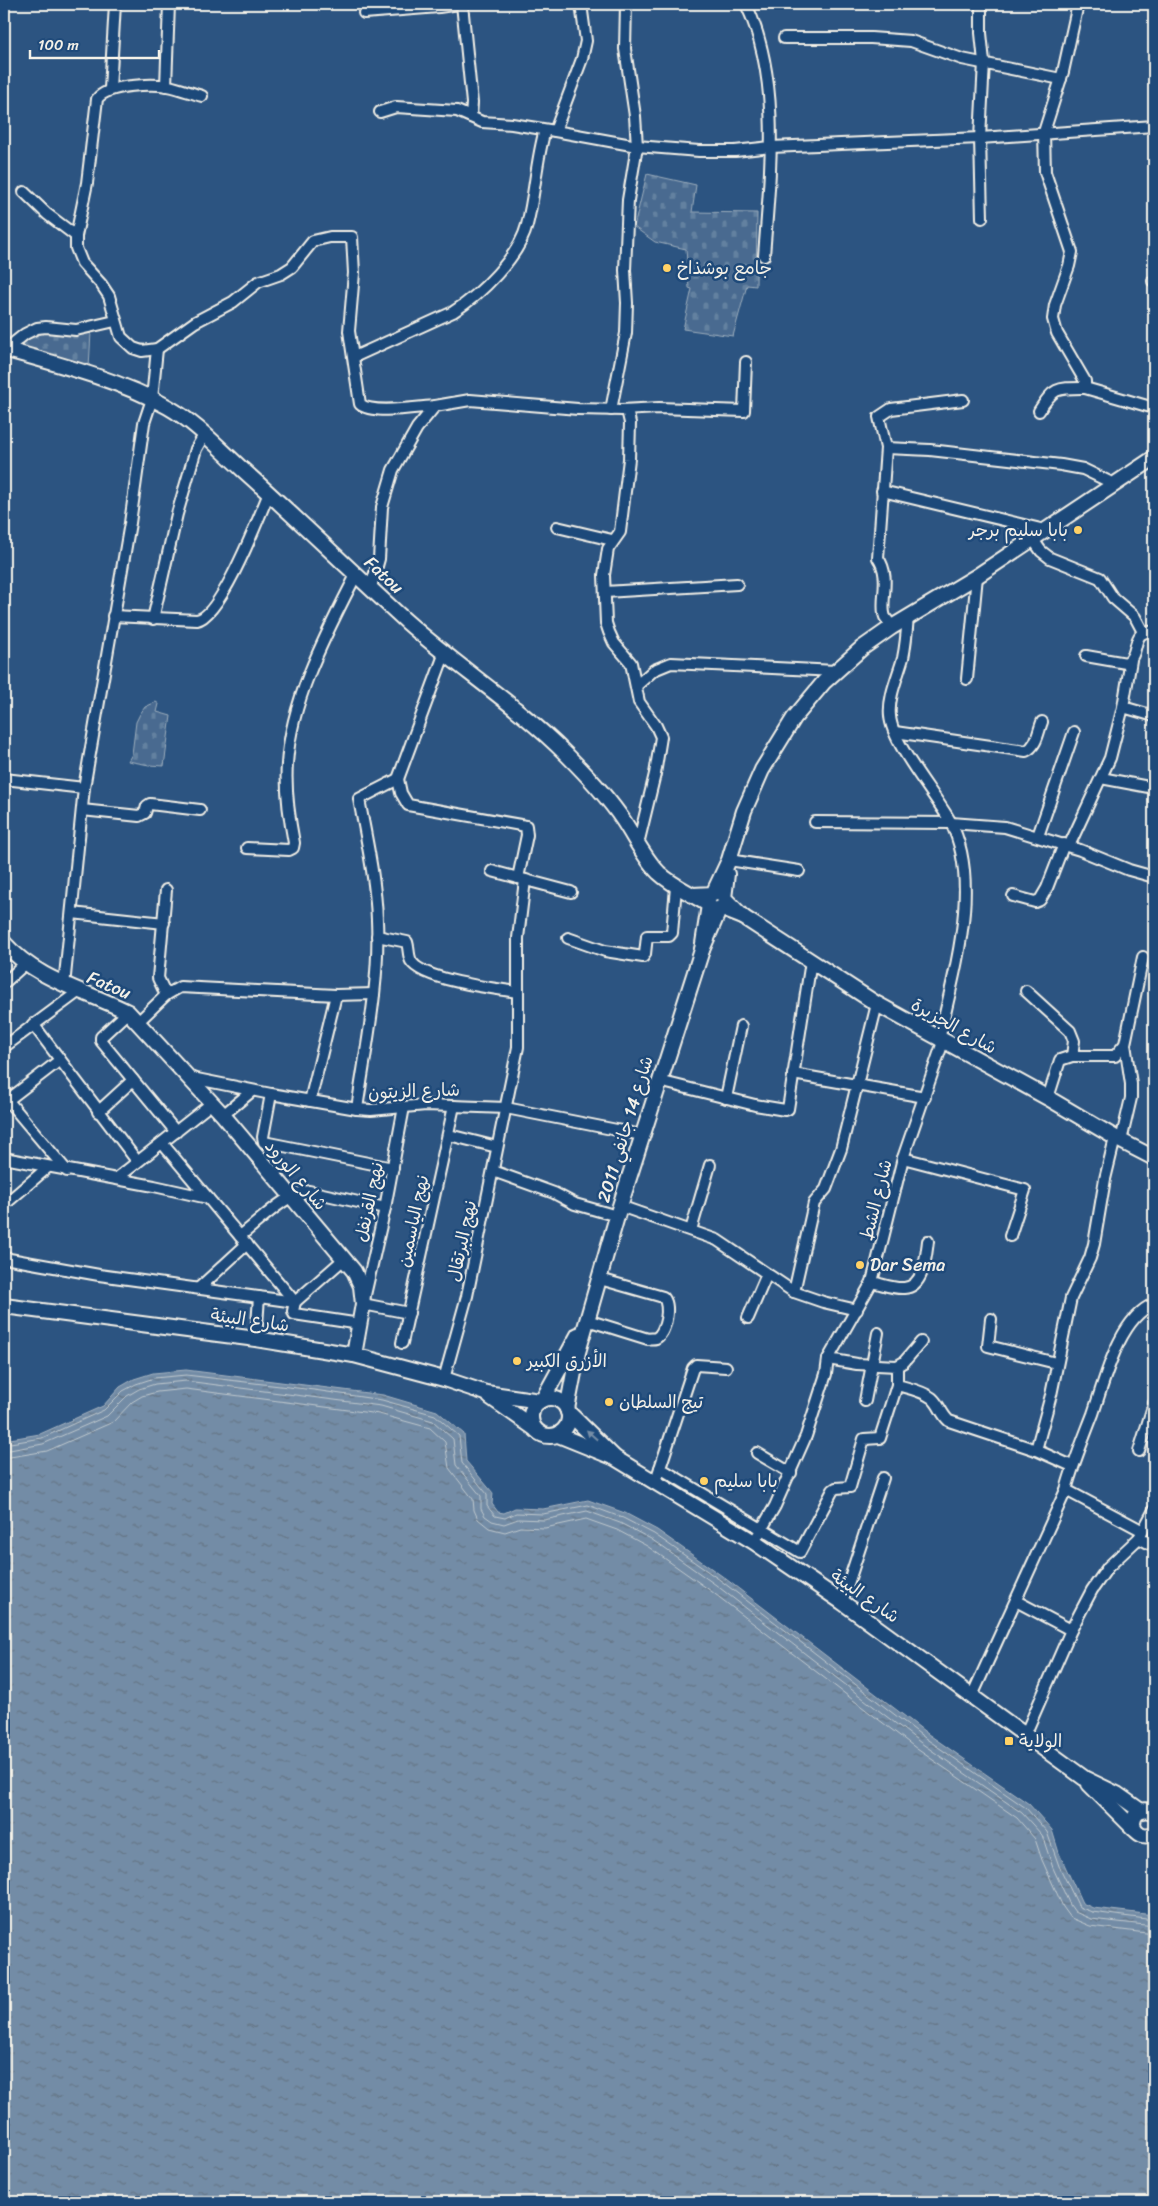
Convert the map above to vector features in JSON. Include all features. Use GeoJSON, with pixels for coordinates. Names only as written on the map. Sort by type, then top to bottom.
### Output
{"type":"FeatureCollection","features":[{"type":"Feature","properties":{"kind":"main road","name":"Fatou"},"geometry":{"type":"LineString","coordinates":[[5,349],[93,376],[152,399],[188,420],[444,654],[512,706],[557,744],[604,794],[653,866],[676,887],[717,901]]}},
{"type":"Feature","properties":{"kind":"main road","name":"شارع 14 جانفي 2011"},"geometry":{"type":"LineString","coordinates":[[568,1411],[573,1375],[587,1320],[658,1080],[702,950],[751,794],[775,746],[813,693],[862,648],[892,626],[977,576],[1154,458]]}},
{"type":"Feature","properties":{"kind":"main road","name":"شارع الجزيرة"},"geometry":{"type":"LineString","coordinates":[[717,901],[877,1004],[1154,1158]]}},
{"type":"Feature","properties":{"kind":"main road","name":"Fatou"},"geometry":{"type":"LineString","coordinates":[[4,943],[26,963],[64,986],[114,1004],[134,1017],[187,1076]]}},
{"type":"Feature","properties":{"kind":"main road","name":"شارع الورود"},"geometry":{"type":"LineString","coordinates":[[187,1076],[223,1115],[344,1259],[358,1278],[364,1304]]}},
{"type":"Feature","properties":{"kind":"main road"},"geometry":{"type":"LineString","coordinates":[[354,1355],[364,1304]]}},
{"type":"Feature","properties":{"kind":"main road","name":"شارع البيئة"},"geometry":{"type":"LineString","coordinates":[[4,1306],[256,1339],[354,1355],[444,1379],[486,1393],[542,1400]]}},
{"type":"Feature","properties":{"kind":"main road","name":"شارع 14 جانفي 2011"},"geometry":{"type":"LineString","coordinates":[[542,1400],[587,1320]]}},
{"type":"Feature","properties":{"kind":"main road","name":"شارع البيئة"},"geometry":{"type":"LineString","coordinates":[[486,1393],[534,1428]]}},
{"type":"Feature","properties":{"kind":"main road"},"geometry":{"type":"LineString","coordinates":[[554,1399],[560,1401],[568,1411],[569,1418],[566,1428],[558,1435],[544,1436],[534,1428],[531,1416],[535,1405],[542,1400],[554,1399]]}},
{"type":"Feature","properties":{"kind":"main road","name":"شارع البيئة"},"geometry":{"type":"LineString","coordinates":[[568,1411],[615,1458]]}},
{"type":"Feature","properties":{"kind":"main road","name":"شارع البيئة"},"geometry":{"type":"LineString","coordinates":[[558,1435],[615,1458],[754,1542],[842,1602],[1084,1778],[1149,1810]]}},
{"type":"Feature","properties":{"kind":"main road","name":"شارع البيئة"},"geometry":{"type":"LineString","coordinates":[[1084,1778],[1092,1789],[1147,1835]]}},
{"type":"Feature","properties":{"kind":"main road"},"geometry":{"type":"LineString","coordinates":[[1147,1835],[1133,1825],[1134,1816],[1149,1810]]}},
{"type":"Feature","properties":{"kind":"street"},"geometry":{"type":"LineString","coordinates":[[110,90],[115,4]]}},
{"type":"Feature","properties":{"kind":"street"},"geometry":{"type":"LineString","coordinates":[[166,86],[169,4]]}},
{"type":"Feature","properties":{"kind":"street"},"geometry":{"type":"LineString","coordinates":[[364,13],[460,4],[472,103],[471,117]]}},
{"type":"Feature","properties":{"kind":"street"},"geometry":{"type":"LineString","coordinates":[[354,357],[453,312],[464,305],[495,277],[514,251],[527,227],[550,130],[582,59],[586,41],[581,4]]}},
{"type":"Feature","properties":{"kind":"street"},"geometry":{"type":"LineString","coordinates":[[611,410],[626,333],[627,302],[624,270],[628,200],[637,146],[635,116],[625,48],[626,4]]}},
{"type":"Feature","properties":{"kind":"street"},"geometry":{"type":"LineString","coordinates":[[746,4],[754,21],[763,51],[771,147],[764,256]]}},
{"type":"Feature","properties":{"kind":"street"},"geometry":{"type":"LineString","coordinates":[[981,4],[984,62],[980,138],[982,218]]}},
{"type":"Feature","properties":{"kind":"street"},"geometry":{"type":"LineString","coordinates":[[1078,4],[1061,79],[1044,132],[1045,172],[1072,252],[1055,304],[1054,320],[1057,334],[1085,381],[1085,388]]}},
{"type":"Feature","properties":{"kind":"street"},"geometry":{"type":"LineString","coordinates":[[784,38],[901,40],[921,44],[954,56],[1061,79]]}},
{"type":"Feature","properties":{"kind":"street"},"geometry":{"type":"LineString","coordinates":[[202,96],[166,86],[110,90],[101,93],[97,99],[87,183],[76,236],[76,248],[82,263],[109,296],[121,337],[133,348],[142,351],[157,348],[195,322],[233,302],[258,282],[281,274],[292,267],[313,241],[344,236],[352,237],[354,273],[349,318],[351,347],[360,404],[368,409],[435,406],[470,400],[528,406],[611,410],[659,408],[744,412],[746,362]]}},
{"type":"Feature","properties":{"kind":"street"},"geometry":{"type":"LineString","coordinates":[[380,112],[396,108],[457,111],[482,122],[512,124],[637,146],[699,151],[735,151],[771,147],[980,138],[1044,132],[1154,126]]}},
{"type":"Feature","properties":{"kind":"street"},"geometry":{"type":"LineString","coordinates":[[24,192],[47,214],[76,236]]}},
{"type":"Feature","properties":{"kind":"street"},"geometry":{"type":"LineString","coordinates":[[5,349],[25,334],[37,328],[86,329],[115,321]]}},
{"type":"Feature","properties":{"kind":"street"},"geometry":{"type":"LineString","coordinates":[[64,986],[84,788],[132,513],[144,423],[152,399],[157,348]]}},
{"type":"Feature","properties":{"kind":"street"},"geometry":{"type":"LineString","coordinates":[[1039,412],[1052,392],[1062,388],[1085,388],[1154,408]]}},
{"type":"Feature","properties":{"kind":"street"},"geometry":{"type":"LineString","coordinates":[[892,626],[884,615],[885,581],[882,563],[878,558],[886,448],[880,417],[891,409],[963,400]]}},
{"type":"Feature","properties":{"kind":"street"},"geometry":{"type":"LineString","coordinates":[[371,587],[379,559],[382,507],[393,470],[417,428],[435,406]]}},
{"type":"Feature","properties":{"kind":"street"},"geometry":{"type":"LineString","coordinates":[[406,408],[416,419],[417,428]]}},
{"type":"Feature","properties":{"kind":"street"},"geometry":{"type":"LineString","coordinates":[[627,410],[630,423],[629,459],[620,532],[612,540],[605,559],[605,592],[606,623],[609,632],[614,643],[631,663],[639,702],[656,726],[660,737],[655,774],[638,844]]}},
{"type":"Feature","properties":{"kind":"street"},"geometry":{"type":"LineString","coordinates":[[153,619],[177,514],[196,449],[204,435]]}},
{"type":"Feature","properties":{"kind":"street"},"geometry":{"type":"LineString","coordinates":[[886,448],[930,450],[1061,465],[1083,469],[1114,484]]}},
{"type":"Feature","properties":{"kind":"street"},"geometry":{"type":"LineString","coordinates":[[882,491],[1045,530]]}},
{"type":"Feature","properties":{"kind":"street"},"geometry":{"type":"LineString","coordinates":[[113,616],[197,620],[205,617],[227,587],[270,493]]}},
{"type":"Feature","properties":{"kind":"street"},"geometry":{"type":"LineString","coordinates":[[557,527],[612,540]]}},
{"type":"Feature","properties":{"kind":"street"},"geometry":{"type":"LineString","coordinates":[[1032,538],[1050,558],[1100,578],[1113,598],[1135,617],[1143,632]]}},
{"type":"Feature","properties":{"kind":"street"},"geometry":{"type":"LineString","coordinates":[[247,848],[289,850],[293,848],[294,843],[287,792],[287,764],[290,739],[310,673],[328,629],[356,575]]}},
{"type":"Feature","properties":{"kind":"street"},"geometry":{"type":"LineString","coordinates":[[967,679],[977,576]]}},
{"type":"Feature","properties":{"kind":"street"},"geometry":{"type":"LineString","coordinates":[[605,592],[737,584]]}},
{"type":"Feature","properties":{"kind":"street","name":"شارع الشط"},"geometry":{"type":"LineString","coordinates":[[754,1542],[791,1473],[806,1436],[826,1374],[828,1359],[872,1282],[903,1158],[925,1097],[941,1041],[964,917],[965,898],[962,863],[951,823],[908,757],[890,719],[890,705],[906,644],[908,616]]}},
{"type":"Feature","properties":{"kind":"street"},"geometry":{"type":"LineString","coordinates":[[1013,896],[1035,902],[1040,900],[1110,758],[1123,707],[1131,660],[1140,634],[1143,632],[1154,632]]}},
{"type":"Feature","properties":{"kind":"street"},"geometry":{"type":"LineString","coordinates":[[357,1109],[374,994],[377,936],[376,903],[359,799],[398,779],[444,654]]}},
{"type":"Feature","properties":{"kind":"street"},"geometry":{"type":"LineString","coordinates":[[1086,656],[1120,663],[1131,660]]}},
{"type":"Feature","properties":{"kind":"street"},"geometry":{"type":"LineString","coordinates":[[636,686],[654,670],[671,663],[836,671]]}},
{"type":"Feature","properties":{"kind":"street"},"geometry":{"type":"LineString","coordinates":[[1123,707],[1154,716]]}},
{"type":"Feature","properties":{"kind":"street"},"geometry":{"type":"LineString","coordinates":[[895,732],[1026,751],[1034,744],[1042,722]]}},
{"type":"Feature","properties":{"kind":"street"},"geometry":{"type":"LineString","coordinates":[[1038,836],[1074,732]]}},
{"type":"Feature","properties":{"kind":"street"},"geometry":{"type":"LineString","coordinates":[[1101,778],[1154,788]]}},
{"type":"Feature","properties":{"kind":"street"},"geometry":{"type":"LineString","coordinates":[[4,779],[84,788]]}},
{"type":"Feature","properties":{"kind":"street","name":"نهج البرتقال"},"geometry":{"type":"LineString","coordinates":[[398,779],[401,793],[408,805],[526,826],[527,835],[518,938],[518,1047],[467,1296],[444,1379]]}},
{"type":"Feature","properties":{"kind":"street"},"geometry":{"type":"LineString","coordinates":[[82,810],[139,816],[145,813],[147,806],[150,804],[200,810]]}},
{"type":"Feature","properties":{"kind":"street"},"geometry":{"type":"LineString","coordinates":[[815,822],[951,823],[1005,827],[1066,845],[1130,870],[1154,877]]}},
{"type":"Feature","properties":{"kind":"street"},"geometry":{"type":"LineString","coordinates":[[729,860],[799,871]]}},
{"type":"Feature","properties":{"kind":"street"},"geometry":{"type":"LineString","coordinates":[[492,871],[571,892]]}},
{"type":"Feature","properties":{"kind":"street"},"geometry":{"type":"LineString","coordinates":[[568,938],[605,951],[642,957],[645,954],[648,936],[669,936],[672,933],[676,887]]}},
{"type":"Feature","properties":{"kind":"street"},"geometry":{"type":"LineString","coordinates":[[166,890],[158,978],[166,995]]}},
{"type":"Feature","properties":{"kind":"street"},"geometry":{"type":"LineString","coordinates":[[72,913],[164,923]]}},
{"type":"Feature","properties":{"kind":"street"},"geometry":{"type":"LineString","coordinates":[[377,936],[407,942],[410,960],[434,974],[462,984],[518,992]]}},
{"type":"Feature","properties":{"kind":"street"},"geometry":{"type":"LineString","coordinates":[[1036,1450],[1051,1395],[1056,1363],[1071,1298],[1092,1251],[1105,1179],[1131,1098],[1126,1044],[1142,957]]}},
{"type":"Feature","properties":{"kind":"street"},"geometry":{"type":"LineString","coordinates":[[658,1080],[726,1098],[784,1110],[788,1106],[811,961]]}},
{"type":"Feature","properties":{"kind":"street"},"geometry":{"type":"LineString","coordinates":[[4,983],[26,963]]}},
{"type":"Feature","properties":{"kind":"street"},"geometry":{"type":"LineString","coordinates":[[176,1132],[100,1040],[180,987],[192,986],[336,995],[374,994]]}},
{"type":"Feature","properties":{"kind":"street"},"geometry":{"type":"LineString","coordinates":[[4,1047],[78,992]]}},
{"type":"Feature","properties":{"kind":"street"},"geometry":{"type":"LineString","coordinates":[[1026,992],[1070,1031],[1074,1041],[1072,1056]]}},
{"type":"Feature","properties":{"kind":"street"},"geometry":{"type":"LineString","coordinates":[[310,1101],[336,995]]}},
{"type":"Feature","properties":{"kind":"street"},"geometry":{"type":"LineString","coordinates":[[794,1292],[814,1203],[826,1189],[840,1149],[877,1004]]}},
{"type":"Feature","properties":{"kind":"street"},"geometry":{"type":"LineString","coordinates":[[33,1024],[137,1161]]}},
{"type":"Feature","properties":{"kind":"street"},"geometry":{"type":"LineString","coordinates":[[726,1098],[741,1026]]}},
{"type":"Feature","properties":{"kind":"street"},"geometry":{"type":"LineString","coordinates":[[1048,1098],[1060,1060],[1072,1056],[1114,1056],[1126,1044]]}},
{"type":"Feature","properties":{"kind":"street"},"geometry":{"type":"LineString","coordinates":[[60,1060],[5,1100],[67,1170]]}},
{"type":"Feature","properties":{"kind":"street"},"geometry":{"type":"LineString","coordinates":[[793,1074],[925,1097]]}},
{"type":"Feature","properties":{"kind":"street","name":"شارع الزيتون"},"geometry":{"type":"LineString","coordinates":[[187,1076],[252,1091],[357,1109],[454,1106],[506,1108],[642,1135]]}},
{"type":"Feature","properties":{"kind":"street"},"geometry":{"type":"LineString","coordinates":[[98,1112],[133,1080]]}},
{"type":"Feature","properties":{"kind":"street"},"geometry":{"type":"LineString","coordinates":[[223,1115],[252,1091]]}},
{"type":"Feature","properties":{"kind":"street"},"geometry":{"type":"LineString","coordinates":[[271,1094],[263,1137],[264,1142],[393,1168]]}},
{"type":"Feature","properties":{"kind":"street"},"geometry":{"type":"LineString","coordinates":[[116,1179],[212,1103]]}},
{"type":"Feature","properties":{"kind":"street","name":"نهج الياسمين"},"geometry":{"type":"LineString","coordinates":[[402,1343],[454,1106]]}},
{"type":"Feature","properties":{"kind":"street","name":"نهج القرنفل"},"geometry":{"type":"LineString","coordinates":[[364,1304],[404,1107]]}},
{"type":"Feature","properties":{"kind":"street"},"geometry":{"type":"LineString","coordinates":[[449,1135],[497,1147]]}},
{"type":"Feature","properties":{"kind":"street"},"geometry":{"type":"LineString","coordinates":[[162,1143],[296,1302]]}},
{"type":"Feature","properties":{"kind":"street"},"geometry":{"type":"LineString","coordinates":[[4,1158],[208,1198]]}},
{"type":"Feature","properties":{"kind":"street"},"geometry":{"type":"LineString","coordinates":[[903,1158],[1025,1190],[1010,1236]]}},
{"type":"Feature","properties":{"kind":"street"},"geometry":{"type":"LineString","coordinates":[[691,1230],[710,1165]]}},
{"type":"Feature","properties":{"kind":"street"},"geometry":{"type":"LineString","coordinates":[[4,1205],[48,1168]]}},
{"type":"Feature","properties":{"kind":"street"},"geometry":{"type":"LineString","coordinates":[[493,1171],[554,1193],[575,1204],[619,1211],[691,1230],[723,1244],[794,1292],[823,1302],[857,1310]]}},
{"type":"Feature","properties":{"kind":"street"},"geometry":{"type":"LineString","coordinates":[[240,1236],[300,1191],[309,1190],[385,1208]]}},
{"type":"Feature","properties":{"kind":"street"},"geometry":{"type":"LineString","coordinates":[[872,1282],[903,1288],[916,1281],[923,1270],[928,1241]]}},
{"type":"Feature","properties":{"kind":"street"},"geometry":{"type":"LineString","coordinates":[[199,1288],[247,1244]]}},
{"type":"Feature","properties":{"kind":"street"},"geometry":{"type":"LineString","coordinates":[[4,1258],[99,1275],[296,1302]]}},
{"type":"Feature","properties":{"kind":"street"},"geometry":{"type":"LineString","coordinates":[[344,1259],[296,1302],[293,1311],[294,1314],[360,1324]]}},
{"type":"Feature","properties":{"kind":"street"},"geometry":{"type":"LineString","coordinates":[[748,1318],[767,1274]]}},
{"type":"Feature","properties":{"kind":"street"},"geometry":{"type":"LineString","coordinates":[[587,1320],[648,1339],[656,1338],[662,1332],[668,1307],[667,1301],[663,1298],[600,1279]]}},
{"type":"Feature","properties":{"kind":"street"},"geometry":{"type":"LineString","coordinates":[[256,1339],[259,1297]]}},
{"type":"Feature","properties":{"kind":"street"},"geometry":{"type":"LineString","coordinates":[[364,1304],[409,1313]]}},
{"type":"Feature","properties":{"kind":"street"},"geometry":{"type":"LineString","coordinates":[[972,1696],[1066,1490],[1072,1466],[1121,1339],[1140,1312],[1154,1304]]}},
{"type":"Feature","properties":{"kind":"street"},"geometry":{"type":"LineString","coordinates":[[991,1319],[988,1346],[1056,1363]]}},
{"type":"Feature","properties":{"kind":"street"},"geometry":{"type":"LineString","coordinates":[[865,1401],[878,1333]]}},
{"type":"Feature","properties":{"kind":"street"},"geometry":{"type":"LineString","coordinates":[[828,1359],[871,1365],[897,1366],[904,1362],[921,1342]]}},
{"type":"Feature","properties":{"kind":"street"},"geometry":{"type":"LineString","coordinates":[[656,1482],[693,1368],[696,1364],[726,1367]]}},
{"type":"Feature","properties":{"kind":"street"},"geometry":{"type":"LineString","coordinates":[[660,1468],[798,1552],[803,1551],[833,1490],[850,1487],[864,1439],[880,1438],[897,1385],[897,1366]]}},
{"type":"Feature","properties":{"kind":"street"},"geometry":{"type":"LineString","coordinates":[[897,1385],[923,1393],[932,1398],[943,1416],[958,1425],[1036,1450],[1072,1466]]}},
{"type":"Feature","properties":{"kind":"street"},"geometry":{"type":"LineString","coordinates":[[1138,1451],[1152,1418],[1154,1402]]}},
{"type":"Feature","properties":{"kind":"street"},"geometry":{"type":"LineString","coordinates":[[757,1453],[791,1473]]}},
{"type":"Feature","properties":{"kind":"street"},"geometry":{"type":"LineString","coordinates":[[842,1602],[883,1478]]}},
{"type":"Feature","properties":{"kind":"street"},"geometry":{"type":"LineString","coordinates":[[1066,1490],[1141,1535],[1154,1546]]}},
{"type":"Feature","properties":{"kind":"street"},"geometry":{"type":"LineString","coordinates":[[1025,1735],[1071,1630],[1098,1581],[1141,1535],[1154,1510]]}},
{"type":"Feature","properties":{"kind":"street"},"geometry":{"type":"LineString","coordinates":[[1016,1601],[1071,1630]]}},
{"type":"Feature","properties":{"kind":"green space"},"geometry":{"type":"Polygon","coordinates":[[[647,174],[696,185],[692,212],[757,213],[756,286],[747,285],[733,336],[683,329],[692,289],[689,288],[686,249],[655,242],[634,227],[647,174]]]}},
{"type":"Feature","properties":{"kind":"green space"},"geometry":{"type":"Polygon","coordinates":[[[34,330],[91,332],[89,368],[16,345],[34,330]]]}},
{"type":"Feature","properties":{"kind":"green space"},"geometry":{"type":"Polygon","coordinates":[[[156,702],[159,704],[157,712],[171,716],[164,766],[128,761],[132,754],[136,722],[145,707],[156,702]]]}},
{"type":"Feature","properties":{"kind":"water"},"geometry":{"type":"Polygon","coordinates":[[[186,1370],[383,1395],[437,1411],[464,1434],[466,1461],[493,1493],[492,1504],[498,1512],[504,1513],[515,1508],[543,1509],[588,1500],[625,1513],[657,1530],[722,1576],[928,1734],[1029,1804],[1052,1830],[1059,1853],[1082,1903],[1093,1908],[1154,1915],[1154,2202],[4,2202],[4,1440],[40,1434],[103,1406],[120,1387],[134,1379],[153,1373],[186,1370]]]}},
{"type":"Feature","properties":{"kind":"place","name":"جامع بوشذاخ"},"geometry":{"type":"Point","coordinates":[667,268]}},
{"type":"Feature","properties":{"kind":"place","name":"بابا سليم برجر"},"geometry":{"type":"Point","coordinates":[1078,530]}},
{"type":"Feature","properties":{"kind":"place","name":"Dar Sema"},"geometry":{"type":"Point","coordinates":[860,1265]}},
{"type":"Feature","properties":{"kind":"place","name":"الأزرق الكبير"},"geometry":{"type":"Point","coordinates":[517,1361]}},
{"type":"Feature","properties":{"kind":"place","name":"تيج السلطان"},"geometry":{"type":"Point","coordinates":[609,1402]}},
{"type":"Feature","properties":{"kind":"place","name":"بابا سليم"},"geometry":{"type":"Point","coordinates":[704,1481]}},
{"type":"Feature","properties":{"kind":"place","name":"الولاية"},"geometry":{"type":"Point","coordinates":[1009,1741]}}]}
